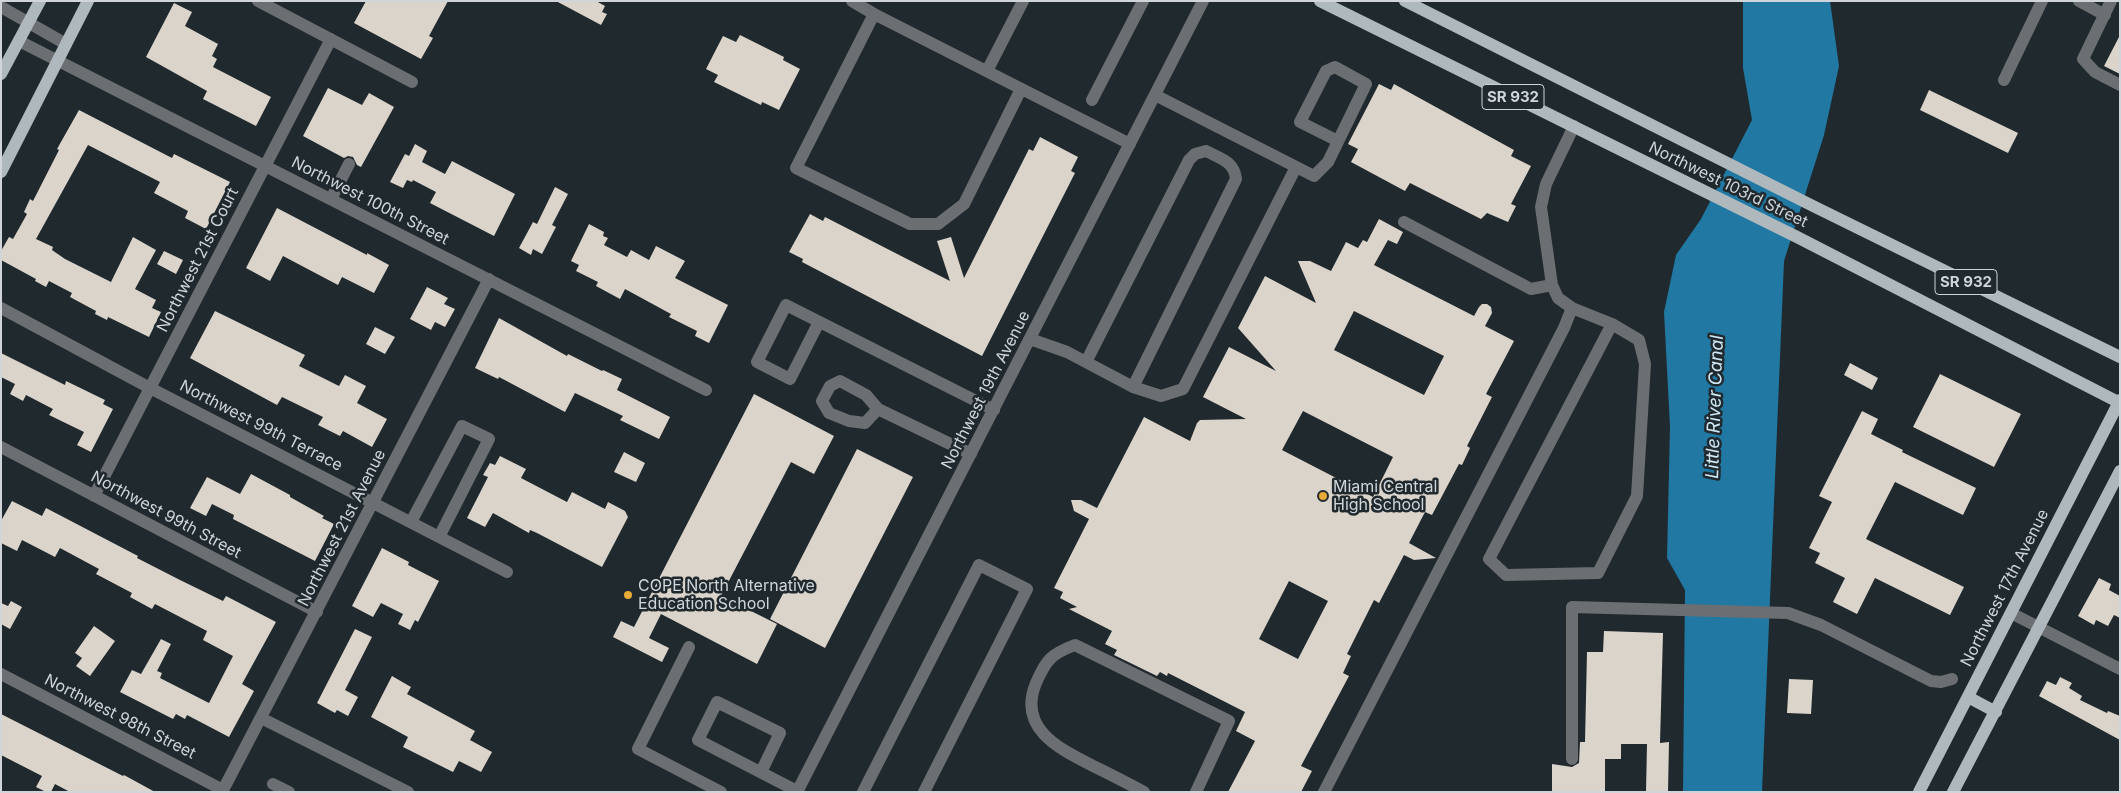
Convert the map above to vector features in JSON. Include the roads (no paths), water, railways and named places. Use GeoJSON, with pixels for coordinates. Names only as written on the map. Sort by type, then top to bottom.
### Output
{"type":"FeatureCollection","features":[{"type":"Feature","properties":{"kind":"main road"},"geometry":{"type":"LineString","coordinates":[[1,74],[40,1]]}},
{"type":"Feature","properties":{"kind":"main road"},"geometry":{"type":"LineString","coordinates":[[1,172],[88,1]]}},
{"type":"Feature","properties":{"kind":"main road","name":"Northwest 103rd Street"},"geometry":{"type":"LineString","coordinates":[[1320,1],[1797,237],[2119,402]]}},
{"type":"Feature","properties":{"kind":"main road","name":"Northwest 103rd Street"},"geometry":{"type":"LineString","coordinates":[[1405,1],[1813,206],[2120,357]]}},
{"type":"Feature","properties":{"kind":"main road","name":"Northwest 17th Avenue"},"geometry":{"type":"LineString","coordinates":[[1920,792],[2119,402]]}},
{"type":"Feature","properties":{"kind":"main road"},"geometry":{"type":"LineString","coordinates":[[1954,792],[2120,471]]}},
{"type":"Feature","properties":{"kind":"main road"},"geometry":{"type":"LineString","coordinates":[[1968,696],[1996,712]]}},
{"type":"Feature","properties":{"kind":"street"},"geometry":{"type":"LineString","coordinates":[[258,1],[412,82]]}},
{"type":"Feature","properties":{"kind":"street"},"geometry":{"type":"LineString","coordinates":[[852,1],[1130,144]]}},
{"type":"Feature","properties":{"kind":"street"},"geometry":{"type":"LineString","coordinates":[[987,71],[1023,1]]}},
{"type":"Feature","properties":{"kind":"street"},"geometry":{"type":"LineString","coordinates":[[1092,100],[1143,1]]}},
{"type":"Feature","properties":{"kind":"street","name":"Northwest 19th Avenue"},"geometry":{"type":"LineString","coordinates":[[798,791],[1203,1]]}},
{"type":"Feature","properties":{"kind":"street"},"geometry":{"type":"LineString","coordinates":[[2004,80],[2042,1]]}},
{"type":"Feature","properties":{"kind":"street"},"geometry":{"type":"LineString","coordinates":[[2079,1],[2105,15]]}},
{"type":"Feature","properties":{"kind":"street"},"geometry":{"type":"LineString","coordinates":[[2111,1],[2083,59],[2096,72],[2120,85]]}},
{"type":"Feature","properties":{"kind":"street"},"geometry":{"type":"LineString","coordinates":[[1,7],[66,44]]}},
{"type":"Feature","properties":{"kind":"street"},"geometry":{"type":"LineString","coordinates":[[874,14],[796,168],[910,224],[938,224],[964,204],[1021,89]]}},
{"type":"Feature","properties":{"kind":"street","name":"Northwest 21st Court"},"geometry":{"type":"LineString","coordinates":[[94,496],[330,39]]}},
{"type":"Feature","properties":{"kind":"street","name":"Northwest 100th Street"},"geometry":{"type":"LineString","coordinates":[[19,41],[706,390]]}},
{"type":"Feature","properties":{"kind":"street"},"geometry":{"type":"LineString","coordinates":[[1155,95],[1314,176],[1328,162],[1366,84],[1335,68],[1326,71],[1300,122],[1338,141]]}},
{"type":"Feature","properties":{"kind":"street"},"geometry":{"type":"LineString","coordinates":[[1574,126],[1546,184],[1541,207],[1552,285],[1558,298],[1572,308],[1612,324],[1639,340],[1645,364],[1637,496],[1598,573],[1506,575],[1489,559],[1612,324]]}},
{"type":"Feature","properties":{"kind":"street"},"geometry":{"type":"LineString","coordinates":[[1086,362],[1188,160],[1195,154],[1206,151],[1228,162],[1235,169],[1236,179],[1133,387]]}},
{"type":"Feature","properties":{"kind":"street"},"geometry":{"type":"LineString","coordinates":[[331,198],[349,164]]}},
{"type":"Feature","properties":{"kind":"street"},"geometry":{"type":"LineString","coordinates":[[1030,339],[1067,352],[1133,387],[1161,396],[1184,389],[1296,167]]}},
{"type":"Feature","properties":{"kind":"street"},"geometry":{"type":"LineString","coordinates":[[1404,222],[1531,289],[1552,285]]}},
{"type":"Feature","properties":{"kind":"street","name":"Northwest 21st Avenue"},"geometry":{"type":"LineString","coordinates":[[223,791],[489,279]]}},
{"type":"Feature","properties":{"kind":"street"},"geometry":{"type":"LineString","coordinates":[[819,322],[790,379],[757,362],[786,305],[994,410]]}},
{"type":"Feature","properties":{"kind":"street","name":"Northwest 99th Terrace"},"geometry":{"type":"LineString","coordinates":[[1,308],[150,388],[507,572]]}},
{"type":"Feature","properties":{"kind":"street"},"geometry":{"type":"LineString","coordinates":[[1324,792],[1560,337],[1572,308]]}},
{"type":"Feature","properties":{"kind":"street"},"geometry":{"type":"LineString","coordinates":[[878,408],[971,454]]}},
{"type":"Feature","properties":{"kind":"street"},"geometry":{"type":"LineString","coordinates":[[411,522],[462,426],[488,440],[439,537]]}},
{"type":"Feature","properties":{"kind":"street","name":"Northwest 99th Street"},"geometry":{"type":"LineString","coordinates":[[1,447],[317,612]]}},
{"type":"Feature","properties":{"kind":"street"},"geometry":{"type":"LineString","coordinates":[[864,792],[979,565],[1027,589],[924,792]]}},
{"type":"Feature","properties":{"kind":"street"},"geometry":{"type":"LineString","coordinates":[[1572,759],[1572,607],[1788,613],[1821,625],[1932,681],[1941,682],[1952,679]]}},
{"type":"Feature","properties":{"kind":"street"},"geometry":{"type":"LineString","coordinates":[[2011,613],[2120,669]]}},
{"type":"Feature","properties":{"kind":"street"},"geometry":{"type":"LineString","coordinates":[[1144,792],[1058,748],[1043,735],[1034,719],[1031,702],[1034,687],[1044,663],[1062,650],[1075,645],[1229,721],[1196,792]]}},
{"type":"Feature","properties":{"kind":"street"},"geometry":{"type":"LineString","coordinates":[[689,646],[638,749],[720,792]]}},
{"type":"Feature","properties":{"kind":"street","name":"Northwest 98th Street"},"geometry":{"type":"LineString","coordinates":[[1,674],[223,791]]}},
{"type":"Feature","properties":{"kind":"street"},"geometry":{"type":"LineString","coordinates":[[761,772],[780,734],[717,702],[698,740],[798,791]]}},
{"type":"Feature","properties":{"kind":"street"},"geometry":{"type":"LineString","coordinates":[[261,718],[408,792]]}},
{"type":"Feature","properties":{"kind":"street"},"geometry":{"type":"LineString","coordinates":[[273,784],[289,792]]}},
{"type":"Feature","properties":{"kind":"water","name":"Little River Canal"},"geometry":{"type":"Polygon","coordinates":[[[1743,1],[1830,1],[1839,66],[1824,135],[1784,261],[1762,792],[1683,792],[1685,590],[1667,558],[1670,427],[1664,312],[1676,255],[1701,219],[1752,120],[1743,68],[1743,1]]]}},
{"type":"Feature","properties":{"kind":"place","name":"Miami Central High School"},"geometry":{"type":"Point","coordinates":[1323,496]}},
{"type":"Feature","properties":{"kind":"place","name":"COPE North Alternative Education School"},"geometry":{"type":"Point","coordinates":[628,595]}}]}
